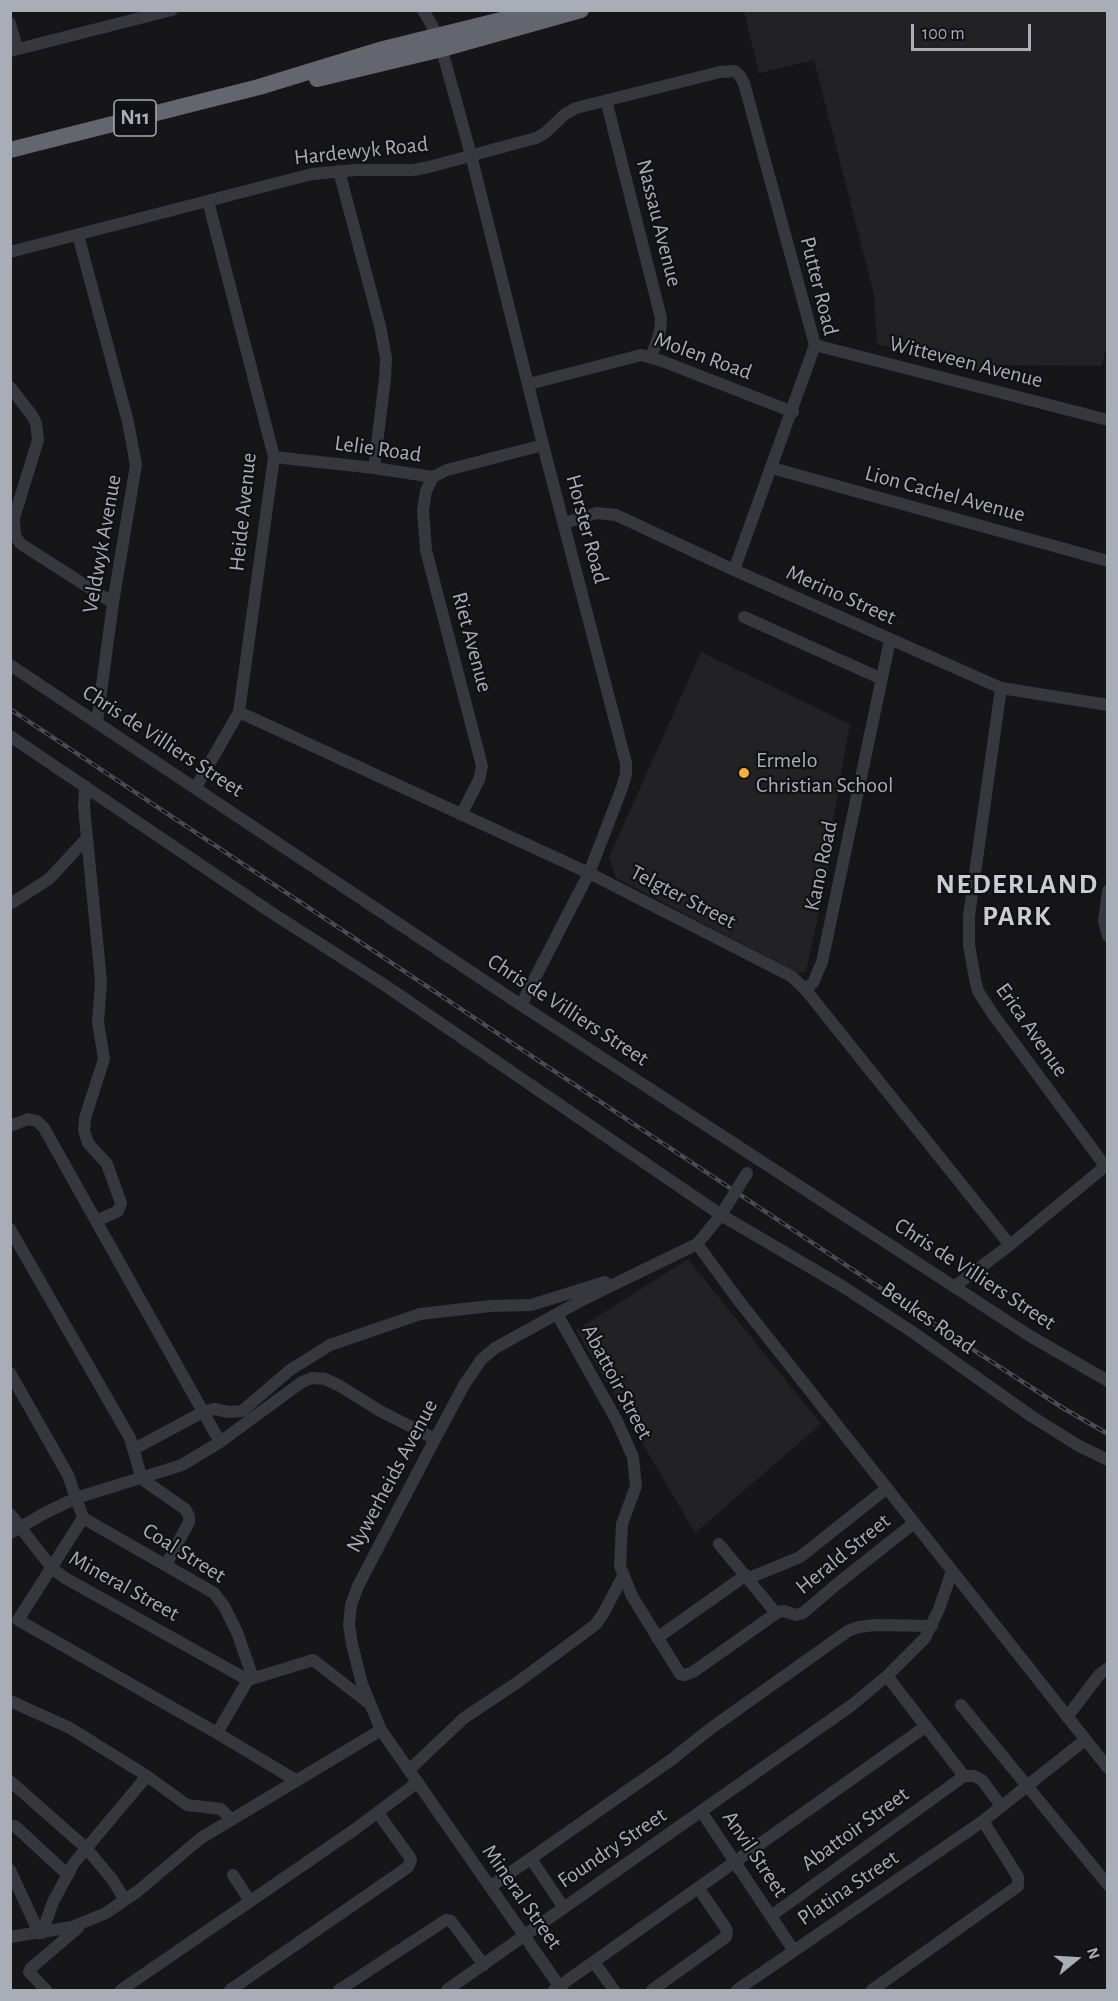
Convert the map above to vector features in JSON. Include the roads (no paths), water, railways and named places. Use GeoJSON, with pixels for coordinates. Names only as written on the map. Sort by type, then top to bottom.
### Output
{"type":"FeatureCollection","features":[{"type":"Feature","properties":{"kind":"highway","name":"N11"},"geometry":{"type":"LineString","coordinates":[[440,43],[542,10]]}},
{"type":"Feature","properties":{"kind":"highway","name":"N11"},"geometry":{"type":"LineString","coordinates":[[10,150],[259,87],[383,49],[440,43],[581,10]]}},
{"type":"Feature","properties":{"kind":"street"},"geometry":{"type":"LineString","coordinates":[[10,23],[14,50],[146,13],[172,10]]}},
{"type":"Feature","properties":{"kind":"street","name":"Horster Road"},"geometry":{"type":"LineString","coordinates":[[423,10],[440,43],[471,155],[543,445],[626,763],[625,780],[589,873],[521,1005]]}},
{"type":"Feature","properties":{"kind":"street","name":"Hardewyk Road"},"geometry":{"type":"LineString","coordinates":[[10,252],[302,176],[339,171],[413,170],[536,138],[572,109],[726,70],[735,71],[740,76]]}},
{"type":"Feature","properties":{"kind":"street","name":"Putter Road"},"geometry":{"type":"LineString","coordinates":[[734,570],[815,345],[752,111],[740,76]]}},
{"type":"Feature","properties":{"kind":"street","name":"Nassau Avenue"},"geometry":{"type":"LineString","coordinates":[[606,100],[661,318],[660,333],[651,357]]}},
{"type":"Feature","properties":{"kind":"street"},"geometry":{"type":"LineString","coordinates":[[339,171],[380,326],[386,358],[374,468]]}},
{"type":"Feature","properties":{"kind":"street","name":"Heide Avenue"},"geometry":{"type":"LineString","coordinates":[[196,787],[239,712],[274,457],[208,201]]}},
{"type":"Feature","properties":{"kind":"street","name":"Veldwyk Avenue"},"geometry":{"type":"LineString","coordinates":[[78,235],[128,422],[136,465],[112,603],[97,722]]}},
{"type":"Feature","properties":{"kind":"street","name":"Witteveen Avenue"},"geometry":{"type":"LineString","coordinates":[[815,345],[1107,420]]}},
{"type":"Feature","properties":{"kind":"street","name":"Molen Road"},"geometry":{"type":"LineString","coordinates":[[529,384],[641,355],[792,412]]}},
{"type":"Feature","properties":{"kind":"street"},"geometry":{"type":"LineString","coordinates":[[10,387],[36,423],[38,440],[14,518],[15,536],[21,544],[112,603]]}},
{"type":"Feature","properties":{"kind":"street","name":"Lelie Road"},"geometry":{"type":"LineString","coordinates":[[274,457],[433,477],[447,470],[543,445]]}},
{"type":"Feature","properties":{"kind":"street","name":"Lion Cachel Avenue"},"geometry":{"type":"LineString","coordinates":[[772,468],[1107,561]]}},
{"type":"Feature","properties":{"kind":"street","name":"Riet Avenue"},"geometry":{"type":"LineString","coordinates":[[433,477],[426,491],[423,510],[426,550],[482,766],[478,780],[461,815]]}},
{"type":"Feature","properties":{"kind":"street","name":"Merino Street"},"geometry":{"type":"LineString","coordinates":[[564,523],[597,513],[616,515],[1000,688],[1107,705]]}},
{"type":"Feature","properties":{"kind":"street"},"geometry":{"type":"LineString","coordinates":[[744,617],[882,679]]}},
{"type":"Feature","properties":{"kind":"street","name":"Kano Road"},"geometry":{"type":"LineString","coordinates":[[805,989],[817,976],[822,962],[890,640]]}},
{"type":"Feature","properties":{"kind":"street","name":"Chris de Villiers Street"},"geometry":{"type":"LineString","coordinates":[[10,665],[521,1005],[1030,1336],[1107,1381]]}},
{"type":"Feature","properties":{"kind":"street","name":"Erica Avenue"},"geometry":{"type":"LineString","coordinates":[[1000,688],[969,916],[969,945],[975,979],[984,1002],[1106,1165]]}},
{"type":"Feature","properties":{"kind":"street","name":"Telgter Street"},"geometry":{"type":"LineString","coordinates":[[239,712],[589,873],[791,976],[805,989],[1010,1245]]}},
{"type":"Feature","properties":{"kind":"street","name":"Beukes Road"},"geometry":{"type":"LineString","coordinates":[[10,736],[386,987],[721,1215],[866,1300],[1040,1422],[1107,1460]]}},
{"type":"Feature","properties":{"kind":"street"},"geometry":{"type":"LineString","coordinates":[[85,786],[83,799],[101,981],[99,1029],[104,1059],[85,1118],[84,1130],[88,1143],[107,1164],[121,1203],[118,1211],[96,1221]]}},
{"type":"Feature","properties":{"kind":"street"},"geometry":{"type":"LineString","coordinates":[[10,904],[49,879],[87,838]]}},
{"type":"Feature","properties":{"kind":"street"},"geometry":{"type":"LineString","coordinates":[[1107,891],[1104,921],[1107,936]]}},
{"type":"Feature","properties":{"kind":"street"},"geometry":{"type":"LineString","coordinates":[[10,1126],[28,1119],[41,1124],[220,1442]]}},
{"type":"Feature","properties":{"kind":"street"},"geometry":{"type":"LineString","coordinates":[[134,1449],[203,1412],[214,1409],[229,1413],[242,1411],[290,1370],[330,1346],[420,1314],[490,1306],[531,1305],[609,1280],[627,1278],[697,1244],[721,1215],[757,1157]]}},
{"type":"Feature","properties":{"kind":"street"},"geometry":{"type":"LineString","coordinates":[[954,1287],[1010,1245],[1106,1165]]}},
{"type":"Feature","properties":{"kind":"street"},"geometry":{"type":"LineString","coordinates":[[10,1229],[130,1438],[139,1480],[185,1509],[189,1516],[189,1522],[166,1565]]}},
{"type":"Feature","properties":{"kind":"street"},"geometry":{"type":"LineString","coordinates":[[697,1244],[739,1301],[1107,1768]]}},
{"type":"Feature","properties":{"kind":"street","name":"Nywerheids Avenue"},"geometry":{"type":"LineString","coordinates":[[381,1730],[369,1704],[351,1644],[349,1625],[351,1605],[358,1586],[464,1385],[481,1360],[495,1348],[627,1278]]}},
{"type":"Feature","properties":{"kind":"street","name":"Abattoir Street"},"geometry":{"type":"LineString","coordinates":[[557,1314],[617,1420],[635,1464],[636,1486],[624,1516],[621,1533],[619,1557],[622,1576],[676,1669]]}},
{"type":"Feature","properties":{"kind":"street"},"geometry":{"type":"LineString","coordinates":[[10,1373],[68,1475],[82,1518],[52,1568],[15,1530],[10,1514]]}},
{"type":"Feature","properties":{"kind":"street"},"geometry":{"type":"LineString","coordinates":[[15,1530],[76,1498],[183,1465],[220,1442],[302,1382],[317,1377],[340,1386],[380,1411],[435,1439]]}},
{"type":"Feature","properties":{"kind":"street"},"geometry":{"type":"LineString","coordinates":[[657,1638],[748,1577],[803,1555],[887,1488]]}},
{"type":"Feature","properties":{"kind":"street","name":"Coal Street"},"geometry":{"type":"LineString","coordinates":[[82,1518],[209,1590],[220,1600],[237,1632],[250,1679]]}},
{"type":"Feature","properties":{"kind":"street","name":"Herald Street"},"geometry":{"type":"LineString","coordinates":[[676,1669],[680,1674],[685,1675],[693,1672],[776,1613],[784,1611],[794,1615],[803,1613],[914,1522]]}},
{"type":"Feature","properties":{"kind":"street"},"geometry":{"type":"LineString","coordinates":[[719,1544],[776,1613]]}},
{"type":"Feature","properties":{"kind":"street","name":"Mineral Street"},"geometry":{"type":"LineString","coordinates":[[250,1679],[65,1578],[52,1568],[14,1621],[217,1733],[297,1781]]}},
{"type":"Feature","properties":{"kind":"street"},"geometry":{"type":"LineString","coordinates":[[701,1812],[852,1705],[919,1646],[932,1626],[952,1571]]}},
{"type":"Feature","properties":{"kind":"street"},"geometry":{"type":"LineString","coordinates":[[409,1770],[464,1718],[518,1682],[595,1625],[622,1576]]}},
{"type":"Feature","properties":{"kind":"street","name":"Foundry Street"},"geometry":{"type":"LineString","coordinates":[[490,1887],[671,1760],[710,1729],[848,1631],[874,1625],[932,1626]]}},
{"type":"Feature","properties":{"kind":"street"},"geometry":{"type":"LineString","coordinates":[[217,1733],[250,1679],[313,1660],[369,1704]]}},
{"type":"Feature","properties":{"kind":"street"},"geometry":{"type":"LineString","coordinates":[[1067,1717],[1107,1668]]}},
{"type":"Feature","properties":{"kind":"street"},"geometry":{"type":"LineString","coordinates":[[887,1676],[964,1776],[974,1776],[982,1780],[1001,1806]]}},
{"type":"Feature","properties":{"kind":"street"},"geometry":{"type":"LineString","coordinates":[[10,1701],[70,1728],[147,1776],[187,1805],[221,1809],[232,1820]]}},
{"type":"Feature","properties":{"kind":"street"},"geometry":{"type":"LineString","coordinates":[[961,1705],[1107,1885]]}},
{"type":"Feature","properties":{"kind":"street","name":"Abattoir Street"},"geometry":{"type":"LineString","coordinates":[[558,1989],[925,1727]]}},
{"type":"Feature","properties":{"kind":"street"},"geometry":{"type":"LineString","coordinates":[[46,1990],[29,1972],[61,1941],[125,1900],[190,1846],[381,1730]]}},
{"type":"Feature","properties":{"kind":"street","name":"Mineral Street"},"geometry":{"type":"LineString","coordinates":[[381,1730],[558,1989]]}},
{"type":"Feature","properties":{"kind":"street","name":"Platina Street"},"geometry":{"type":"LineString","coordinates":[[737,1990],[983,1821],[1085,1740]]}},
{"type":"Feature","properties":{"kind":"street"},"geometry":{"type":"LineString","coordinates":[[40,1933],[53,1902],[86,1848],[147,1776]]}},
{"type":"Feature","properties":{"kind":"street","name":"Abattoir Street"},"geometry":{"type":"LineString","coordinates":[[771,1916],[964,1776]]}},
{"type":"Feature","properties":{"kind":"street"},"geometry":{"type":"LineString","coordinates":[[10,1781],[86,1848],[119,1889],[125,1900]]}},
{"type":"Feature","properties":{"kind":"street"},"geometry":{"type":"LineString","coordinates":[[121,1990],[135,1987],[250,1901],[378,1813],[418,1782]]}},
{"type":"Feature","properties":{"kind":"street","name":"Foundry Street"},"geometry":{"type":"LineString","coordinates":[[531,1859],[564,1908],[701,1812]]}},
{"type":"Feature","properties":{"kind":"street","name":"Anvil Street"},"geometry":{"type":"LineString","coordinates":[[701,1812],[794,1951]]}},
{"type":"Feature","properties":{"kind":"street"},"geometry":{"type":"LineString","coordinates":[[230,1990],[408,1867],[411,1860],[409,1856],[378,1813]]}},
{"type":"Feature","properties":{"kind":"street"},"geometry":{"type":"LineString","coordinates":[[872,1990],[1018,1886],[1018,1877],[983,1821]]}},
{"type":"Feature","properties":{"kind":"street"},"geometry":{"type":"LineString","coordinates":[[15,1826],[68,1875]]}},
{"type":"Feature","properties":{"kind":"street"},"geometry":{"type":"LineString","coordinates":[[10,1870],[40,1933]]}},
{"type":"Feature","properties":{"kind":"street"},"geometry":{"type":"LineString","coordinates":[[233,1875],[250,1901]]}},
{"type":"Feature","properties":{"kind":"street"},"geometry":{"type":"LineString","coordinates":[[652,1990],[726,1937],[726,1929],[699,1889]]}},
{"type":"Feature","properties":{"kind":"street"},"geometry":{"type":"LineString","coordinates":[[447,1990],[564,1908]]}},
{"type":"Feature","properties":{"kind":"street"},"geometry":{"type":"LineString","coordinates":[[339,1990],[446,1920],[452,1921],[484,1965]]}},
{"type":"Feature","properties":{"kind":"street"},"geometry":{"type":"LineString","coordinates":[[10,1937],[86,1923]]}},
{"type":"Feature","properties":{"kind":"street"},"geometry":{"type":"LineString","coordinates":[[594,1962],[614,1990]]}},
{"type":"Feature","properties":{"kind":"railway"},"geometry":{"type":"LineString","coordinates":[[10,709],[969,1347],[1063,1408],[1108,1434]]}},
{"type":"Feature","properties":{"kind":"place","name":"Ermelo Christian School"},"geometry":{"type":"Point","coordinates":[744,773]}},
{"type":"Feature","properties":{"kind":"district","name":"NEDERLAND PARK"},"geometry":{"type":"Point","coordinates":[1017,901]}}]}
